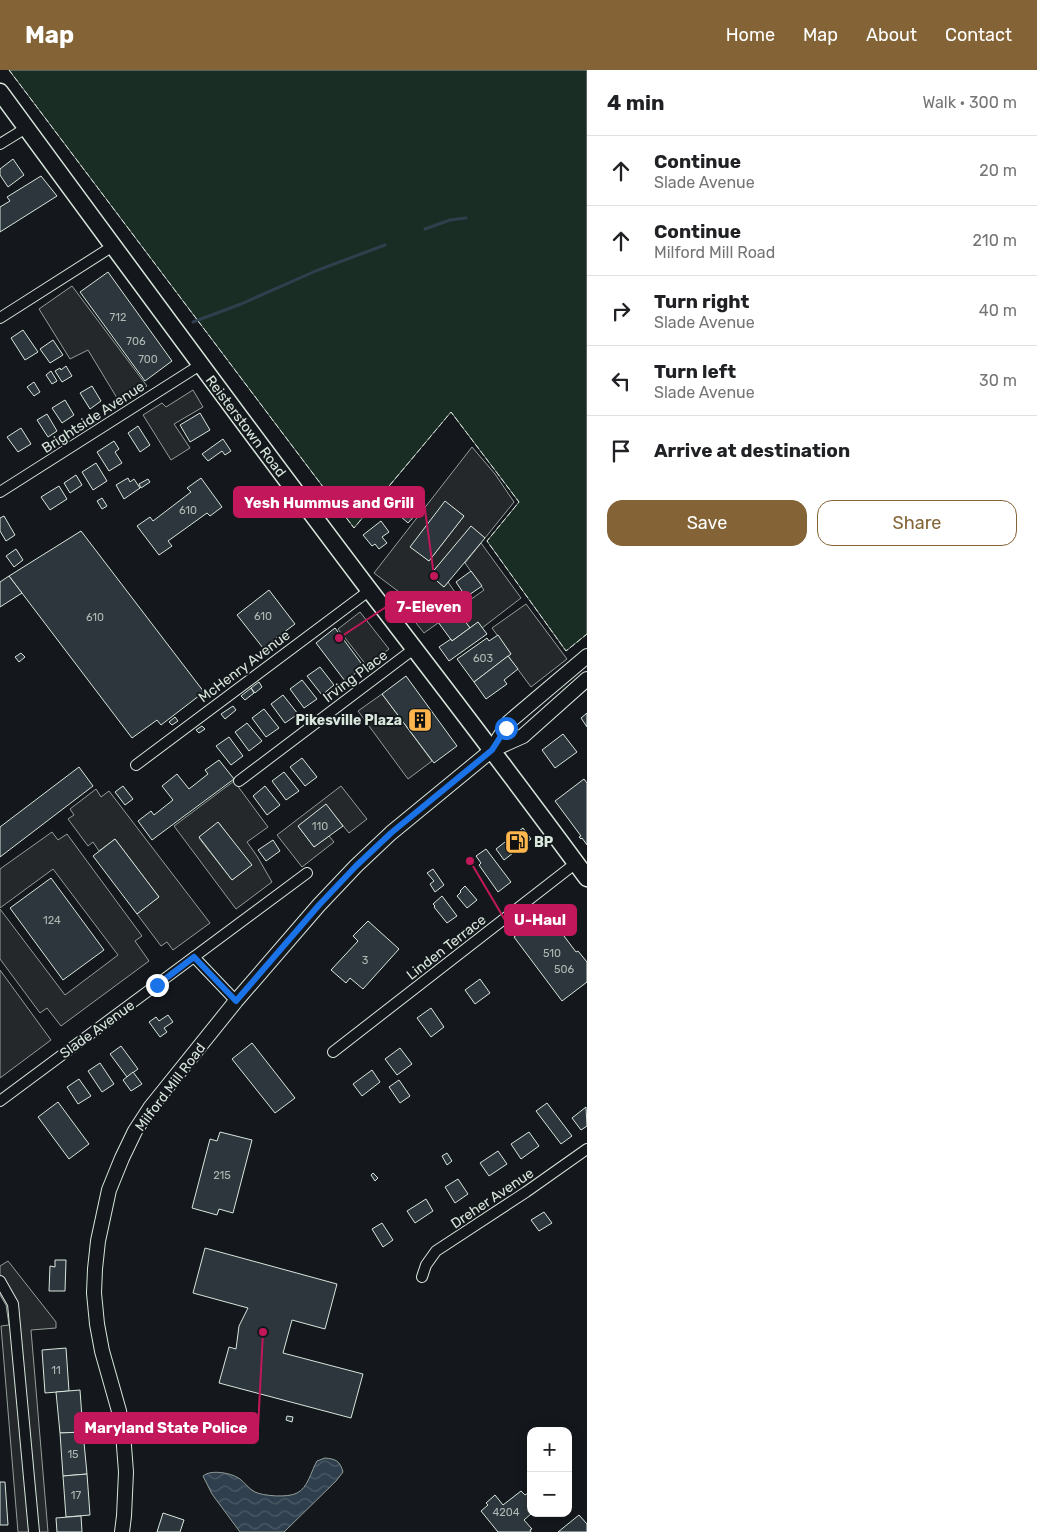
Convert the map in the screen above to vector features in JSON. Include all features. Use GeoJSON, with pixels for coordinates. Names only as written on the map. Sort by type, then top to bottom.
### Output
{"type":"FeatureCollection","features":[{"type":"Feature","properties":{"kind":"main road","name":"Reisterstown Road"},"geometry":{"type":"LineString","coordinates":[[0,92],[200,365],[587,878]]}},
{"type":"Feature","properties":{"kind":"main road"},"geometry":{"type":"LineString","coordinates":[[492,750],[509,722],[587,656]]}},
{"type":"Feature","properties":{"kind":"main road"},"geometry":{"type":"LineString","coordinates":[[492,750],[523,736],[587,679]]}},
{"type":"Feature","properties":{"kind":"main road","name":"Milford Mill Road"},"geometry":{"type":"LineString","coordinates":[[122,1532],[126,1472],[123,1434],[102,1351],[94,1293],[97,1250],[103,1214],[109,1190],[122,1158],[150,1108],[236,1001],[319,905],[391,833],[492,750]]}},
{"type":"Feature","properties":{"kind":"street"},"geometry":{"type":"LineString","coordinates":[[0,144],[26,128]]}},
{"type":"Feature","properties":{"kind":"street"},"geometry":{"type":"LineString","coordinates":[[0,318],[113,246]]}},
{"type":"Feature","properties":{"kind":"street","name":"Brightside Avenue"},"geometry":{"type":"LineString","coordinates":[[0,492],[200,365]]}},
{"type":"Feature","properties":{"kind":"street","name":"McHenry Avenue"},"geometry":{"type":"LineString","coordinates":[[136,765],[370,590]]}},
{"type":"Feature","properties":{"kind":"street","name":"Irving Place"},"geometry":{"type":"LineString","coordinates":[[239,781],[415,648]]}},
{"type":"Feature","properties":{"kind":"street","name":"Linden Terrace"},"geometry":{"type":"LineString","coordinates":[[333,1052],[576,863]]}},
{"type":"Feature","properties":{"kind":"street","name":"Slade Avenue"},"geometry":{"type":"LineString","coordinates":[[0,1101],[307,873]]}},
{"type":"Feature","properties":{"kind":"street"},"geometry":{"type":"LineString","coordinates":[[194,957],[236,1001]]}},
{"type":"Feature","properties":{"kind":"street","name":"Dreher Avenue"},"geometry":{"type":"LineString","coordinates":[[422,1276],[426,1265],[436,1251],[587,1149]]}},
{"type":"Feature","properties":{"kind":"street"},"geometry":{"type":"LineString","coordinates":[[0,1281],[13,1304],[34,1532]]}},
{"type":"Feature","properties":{"kind":"green space"},"geometry":{"type":"Polygon","coordinates":[[[9,70],[587,70],[587,634],[566,651],[487,541],[519,502],[451,412],[354,528],[9,70]]]}},
{"type":"Feature","properties":{"kind":"shaded area"},"geometry":{"type":"Polygon","coordinates":[[[72,286],[147,386],[120,403],[88,350],[70,359],[39,309],[72,286]]]}},
{"type":"Feature","properties":{"kind":"shaded area"},"geometry":{"type":"Polygon","coordinates":[[[193,390],[203,407],[174,424],[190,448],[171,460],[143,415],[162,403],[166,407],[193,390]]]}},
{"type":"Feature","properties":{"kind":"shaded area"},"geometry":{"type":"Polygon","coordinates":[[[472,447],[495,474],[514,502],[485,538],[471,527],[430,575],[444,587],[448,582],[459,598],[464,601],[470,600],[484,590],[465,563],[481,543],[521,598],[482,628],[478,622],[470,628],[456,610],[424,633],[416,623],[419,618],[398,601],[403,595],[374,573],[472,447]],[[445,502],[411,547],[429,561],[464,516],[445,502]]]}},
{"type":"Feature","properties":{"kind":"shaded area"},"geometry":{"type":"Polygon","coordinates":[[[526,604],[567,659],[531,687],[508,656],[511,654],[492,628],[526,604]]]}},
{"type":"Feature","properties":{"kind":"shaded area"},"geometry":{"type":"Polygon","coordinates":[[[360,612],[389,649],[367,666],[338,629],[360,612]]]}},
{"type":"Feature","properties":{"kind":"shaded area"},"geometry":{"type":"Polygon","coordinates":[[[382,694],[432,761],[408,779],[358,711],[382,694]]]}},
{"type":"Feature","properties":{"kind":"shaded area"},"geometry":{"type":"Polygon","coordinates":[[[234,781],[268,827],[247,842],[272,882],[236,909],[174,826],[234,781]],[[219,823],[199,838],[232,880],[251,865],[219,823]]]}},
{"type":"Feature","properties":{"kind":"shaded area"},"geometry":{"type":"Polygon","coordinates":[[[341,786],[367,819],[349,833],[326,805],[298,826],[314,847],[329,836],[334,842],[302,867],[277,835],[341,786]]]}},
{"type":"Feature","properties":{"kind":"shaded area"},"geometry":{"type":"Polygon","coordinates":[[[96,789],[101,797],[109,791],[210,923],[173,950],[167,942],[161,946],[137,914],[159,897],[115,839],[99,851],[93,842],[88,846],[68,819],[74,815],[70,809],[96,789]]]}},
{"type":"Feature","properties":{"kind":"shaded area"},"geometry":{"type":"Polygon","coordinates":[[[52,832],[58,840],[67,834],[142,936],[135,941],[149,961],[61,1026],[47,1008],[40,1013],[0,959],[0,909],[65,995],[118,955],[53,869],[0,908],[0,869],[52,832]]]}},
{"type":"Feature","properties":{"kind":"shaded area"},"geometry":{"type":"Polygon","coordinates":[[[0,970],[51,1040],[0,1078],[0,970]]]}},
{"type":"Feature","properties":{"kind":"shaded area"},"geometry":{"type":"Polygon","coordinates":[[[8,1261],[56,1322],[56,1328],[31,1330],[48,1532],[18,1532],[1,1326],[9,1325],[6,1305],[0,1295],[0,1266],[8,1261]]]}},
{"type":"Feature","properties":{"kind":"water"},"geometry":{"type":"Polygon","coordinates":[[[325,1458],[337,1461],[343,1472],[284,1532],[240,1532],[212,1494],[203,1476],[216,1472],[227,1474],[240,1479],[255,1492],[288,1496],[301,1491],[307,1483],[317,1461],[325,1458]]]}},
{"type":"Feature","properties":{"kind":"building"},"geometry":{"type":"Polygon","coordinates":[[[13,159],[24,175],[8,187],[0,175],[0,169],[13,159]]]}},
{"type":"Feature","properties":{"kind":"building"},"geometry":{"type":"Polygon","coordinates":[[[41,176],[57,196],[0,232],[0,207],[10,201],[7,197],[41,176]]]}},
{"type":"Feature","properties":{"kind":"building"},"geometry":{"type":"Polygon","coordinates":[[[108,272],[172,361],[145,381],[80,292],[108,272]]]}},
{"type":"Feature","properties":{"kind":"building"},"geometry":{"type":"Polygon","coordinates":[[[23,330],[38,352],[25,360],[11,338],[23,330]]]}},
{"type":"Feature","properties":{"kind":"building"},"geometry":{"type":"Polygon","coordinates":[[[53,340],[63,355],[50,363],[40,349],[53,340]]]}},
{"type":"Feature","properties":{"kind":"building"},"geometry":{"type":"Polygon","coordinates":[[[66,366],[72,376],[62,382],[55,371],[60,368],[61,370],[66,366]]]}},
{"type":"Feature","properties":{"kind":"building"},"geometry":{"type":"Polygon","coordinates":[[[51,371],[57,381],[52,384],[46,375],[51,371]]]}},
{"type":"Feature","properties":{"kind":"building"},"geometry":{"type":"Polygon","coordinates":[[[34,382],[40,392],[34,396],[27,387],[34,382]]]}},
{"type":"Feature","properties":{"kind":"building"},"geometry":{"type":"Polygon","coordinates":[[[92,386],[101,401],[90,409],[80,393],[92,386]]]}},
{"type":"Feature","properties":{"kind":"building"},"geometry":{"type":"Polygon","coordinates":[[[65,400],[74,415],[62,423],[52,408],[65,400]]]}},
{"type":"Feature","properties":{"kind":"building"},"geometry":{"type":"Polygon","coordinates":[[[200,413],[210,430],[190,442],[180,425],[200,413]]]}},
{"type":"Feature","properties":{"kind":"building"},"geometry":{"type":"Polygon","coordinates":[[[47,414],[57,431],[48,437],[37,420],[47,414]]]}},
{"type":"Feature","properties":{"kind":"building"},"geometry":{"type":"Polygon","coordinates":[[[138,426],[150,445],[140,452],[128,433],[138,426]]]}},
{"type":"Feature","properties":{"kind":"building"},"geometry":{"type":"Polygon","coordinates":[[[21,428],[31,444],[18,452],[7,437],[21,428]]]}},
{"type":"Feature","properties":{"kind":"building"},"geometry":{"type":"Polygon","coordinates":[[[223,439],[231,451],[225,455],[222,451],[208,461],[202,454],[223,439]]]}},
{"type":"Feature","properties":{"kind":"building"},"geometry":{"type":"Polygon","coordinates":[[[114,441],[119,449],[115,452],[122,463],[109,471],[97,452],[114,441]]]}},
{"type":"Feature","properties":{"kind":"building"},"geometry":{"type":"Polygon","coordinates":[[[96,463],[107,481],[93,490],[82,472],[96,463]]]}},
{"type":"Feature","properties":{"kind":"building"},"geometry":{"type":"Polygon","coordinates":[[[76,475],[82,485],[70,493],[64,483],[76,475]]]}},
{"type":"Feature","properties":{"kind":"building"},"geometry":{"type":"Polygon","coordinates":[[[128,478],[130,482],[134,479],[140,488],[124,499],[116,485],[128,478]]]}},
{"type":"Feature","properties":{"kind":"building"},"geometry":{"type":"Polygon","coordinates":[[[201,478],[222,507],[210,516],[207,513],[168,541],[172,546],[159,555],[137,526],[150,517],[153,521],[191,492],[187,488],[201,478]]]}},
{"type":"Feature","properties":{"kind":"building"},"geometry":{"type":"Polygon","coordinates":[[[148,479],[150,482],[141,488],[139,484],[148,479]]]}},
{"type":"Feature","properties":{"kind":"building"},"geometry":{"type":"Polygon","coordinates":[[[59,486],[67,499],[50,510],[41,497],[59,486]]]}},
{"type":"Feature","properties":{"kind":"building"},"geometry":{"type":"Polygon","coordinates":[[[102,498],[107,506],[102,509],[97,501],[102,498]]]}},
{"type":"Feature","properties":{"kind":"building"},"geometry":{"type":"Polygon","coordinates":[[[445,501],[464,516],[429,561],[410,547],[445,501]]]}},
{"type":"Feature","properties":{"kind":"building"},"geometry":{"type":"Polygon","coordinates":[[[409,504],[418,512],[408,523],[399,515],[409,504]]]}},
{"type":"Feature","properties":{"kind":"building"},"geometry":{"type":"Polygon","coordinates":[[[4,516],[15,535],[6,541],[0,531],[0,518],[4,516]]]}},
{"type":"Feature","properties":{"kind":"building"},"geometry":{"type":"Polygon","coordinates":[[[381,521],[389,532],[382,537],[387,543],[379,549],[375,544],[372,546],[363,535],[381,521]]]}},
{"type":"Feature","properties":{"kind":"building"},"geometry":{"type":"Polygon","coordinates":[[[471,526],[485,538],[444,587],[430,575],[471,526]]]}},
{"type":"Feature","properties":{"kind":"building"},"geometry":{"type":"Polygon","coordinates":[[[81,531],[204,692],[161,725],[157,720],[132,738],[9,576],[81,531]]]}},
{"type":"Feature","properties":{"kind":"building"},"geometry":{"type":"Polygon","coordinates":[[[16,549],[23,560],[14,567],[6,556],[16,549]]]}},
{"type":"Feature","properties":{"kind":"building"},"geometry":{"type":"Polygon","coordinates":[[[471,571],[482,586],[466,597],[456,582],[471,571]]]}},
{"type":"Feature","properties":{"kind":"building"},"geometry":{"type":"Polygon","coordinates":[[[9,576],[22,593],[0,607],[0,582],[9,576]]]}},
{"type":"Feature","properties":{"kind":"building"},"geometry":{"type":"Polygon","coordinates":[[[269,590],[295,624],[263,648],[237,615],[269,590]]]}},
{"type":"Feature","properties":{"kind":"building"},"geometry":{"type":"Polygon","coordinates":[[[457,610],[470,628],[452,641],[438,622],[457,610]]]}},
{"type":"Feature","properties":{"kind":"building"},"geometry":{"type":"Polygon","coordinates":[[[478,622],[487,634],[449,661],[439,647],[451,639],[452,641],[478,622]]]}},
{"type":"Feature","properties":{"kind":"building"},"geometry":{"type":"Polygon","coordinates":[[[335,628],[364,667],[345,681],[316,643],[335,628]]]}},
{"type":"Feature","properties":{"kind":"building"},"geometry":{"type":"Polygon","coordinates":[[[498,635],[511,654],[474,682],[457,659],[487,638],[489,641],[498,635]]]}},
{"type":"Feature","properties":{"kind":"building"},"geometry":{"type":"Polygon","coordinates":[[[21,653],[25,657],[19,662],[15,657],[21,653]]]}},
{"type":"Feature","properties":{"kind":"building"},"geometry":{"type":"Polygon","coordinates":[[[508,656],[518,669],[504,680],[507,684],[486,699],[474,682],[508,656]]]}},
{"type":"Feature","properties":{"kind":"building"},"geometry":{"type":"Polygon","coordinates":[[[320,667],[334,685],[322,695],[307,676],[320,667]]]}},
{"type":"Feature","properties":{"kind":"building","name":"Pikesville Plaza"},"geometry":{"type":"Polygon","coordinates":[[[406,676],[457,746],[434,763],[382,694],[406,676]]]}},
{"type":"Feature","properties":{"kind":"building"},"geometry":{"type":"Polygon","coordinates":[[[302,680],[317,699],[304,708],[290,689],[302,680]]]}},
{"type":"Feature","properties":{"kind":"building"},"geometry":{"type":"Polygon","coordinates":[[[259,682],[262,687],[255,693],[251,688],[259,682]]]}},
{"type":"Feature","properties":{"kind":"building"},"geometry":{"type":"Polygon","coordinates":[[[251,688],[254,693],[245,700],[241,696],[251,688]]]}},
{"type":"Feature","properties":{"kind":"building"},"geometry":{"type":"Polygon","coordinates":[[[283,695],[298,714],[285,723],[271,704],[283,695]]]}},
{"type":"Feature","properties":{"kind":"building"},"geometry":{"type":"Polygon","coordinates":[[[233,706],[236,710],[225,719],[221,714],[233,706]]]}},
{"type":"Feature","properties":{"kind":"building"},"geometry":{"type":"Polygon","coordinates":[[[264,709],[279,728],[266,737],[252,718],[264,709]]]}},
{"type":"Feature","properties":{"kind":"building"},"geometry":{"type":"Polygon","coordinates":[[[587,713],[587,727],[581,718],[587,713]]]}},
{"type":"Feature","properties":{"kind":"building"},"geometry":{"type":"Polygon","coordinates":[[[175,717],[178,721],[172,725],[169,722],[175,717]]]}},
{"type":"Feature","properties":{"kind":"building"},"geometry":{"type":"Polygon","coordinates":[[[247,723],[262,741],[249,751],[235,732],[247,723]]]}},
{"type":"Feature","properties":{"kind":"building"},"geometry":{"type":"Polygon","coordinates":[[[202,726],[205,729],[199,733],[196,730],[202,726]]]}},
{"type":"Feature","properties":{"kind":"building"},"geometry":{"type":"Polygon","coordinates":[[[563,734],[577,752],[555,768],[542,750],[563,734]]]}},
{"type":"Feature","properties":{"kind":"building"},"geometry":{"type":"Polygon","coordinates":[[[229,737],[243,756],[231,765],[216,746],[229,737]]]}},
{"type":"Feature","properties":{"kind":"building"},"geometry":{"type":"Polygon","coordinates":[[[302,758],[317,777],[305,786],[290,767],[302,758]]]}},
{"type":"Feature","properties":{"kind":"building"},"geometry":{"type":"Polygon","coordinates":[[[219,760],[234,779],[152,840],[138,821],[151,811],[154,815],[173,800],[162,786],[177,774],[189,789],[208,774],[205,770],[219,760]]]}},
{"type":"Feature","properties":{"kind":"building"},"geometry":{"type":"Polygon","coordinates":[[[79,767],[93,786],[0,857],[0,827],[79,767]]]}},
{"type":"Feature","properties":{"kind":"building"},"geometry":{"type":"Polygon","coordinates":[[[284,772],[299,791],[286,800],[272,781],[284,772]]]}},
{"type":"Feature","properties":{"kind":"building"},"geometry":{"type":"Polygon","coordinates":[[[584,779],[587,783],[587,845],[579,837],[581,836],[555,801],[584,779]]]}},
{"type":"Feature","properties":{"kind":"building"},"geometry":{"type":"Polygon","coordinates":[[[123,786],[133,799],[125,805],[115,792],[123,786]]]}},
{"type":"Feature","properties":{"kind":"building"},"geometry":{"type":"Polygon","coordinates":[[[265,786],[280,805],[267,815],[253,796],[265,786]]]}},
{"type":"Feature","properties":{"kind":"building"},"geometry":{"type":"Polygon","coordinates":[[[326,804],[343,826],[314,847],[298,826],[326,804]]]}},
{"type":"Feature","properties":{"kind":"building"},"geometry":{"type":"Polygon","coordinates":[[[218,822],[252,865],[232,880],[199,837],[218,822]]]}},
{"type":"Feature","properties":{"kind":"building","name":"BP"},"geometry":{"type":"Polygon","coordinates":[[[523,828],[531,839],[504,860],[496,849],[523,828]]]}},
{"type":"Feature","properties":{"kind":"building"},"geometry":{"type":"Polygon","coordinates":[[[115,839],[159,897],[137,914],[93,856],[115,839]]]}},
{"type":"Feature","properties":{"kind":"building"},"geometry":{"type":"Polygon","coordinates":[[[273,840],[280,851],[266,861],[258,850],[273,840]]]}},
{"type":"Feature","properties":{"kind":"building"},"geometry":{"type":"Polygon","coordinates":[[[486,849],[511,882],[498,892],[479,865],[481,863],[476,856],[486,849]]]}},
{"type":"Feature","properties":{"kind":"building"},"geometry":{"type":"Polygon","coordinates":[[[433,869],[444,885],[435,892],[430,884],[434,881],[427,873],[433,869]]]}},
{"type":"Feature","properties":{"kind":"building"},"geometry":{"type":"Polygon","coordinates":[[[51,878],[104,950],[63,980],[10,908],[51,878]]]}},
{"type":"Feature","properties":{"kind":"building"},"geometry":{"type":"Polygon","coordinates":[[[465,886],[477,900],[467,908],[457,896],[465,886]]]}},
{"type":"Feature","properties":{"kind":"building"},"geometry":{"type":"Polygon","coordinates":[[[442,896],[457,916],[447,923],[433,904],[442,896]]]}},
{"type":"Feature","properties":{"kind":"building"},"geometry":{"type":"Polygon","coordinates":[[[548,911],[566,934],[564,936],[576,952],[578,951],[587,962],[587,982],[562,1001],[514,937],[548,911]]]}},
{"type":"Feature","properties":{"kind":"building"},"geometry":{"type":"Polygon","coordinates":[[[368,921],[399,949],[363,989],[350,978],[346,983],[331,970],[358,941],[353,936],[368,921]]]}},
{"type":"Feature","properties":{"kind":"building"},"geometry":{"type":"Polygon","coordinates":[[[480,979],[490,993],[475,1004],[465,990],[480,979]]]}},
{"type":"Feature","properties":{"kind":"building"},"geometry":{"type":"Polygon","coordinates":[[[431,1008],[444,1027],[431,1037],[417,1018],[431,1008]]]}},
{"type":"Feature","properties":{"kind":"building"},"geometry":{"type":"Polygon","coordinates":[[[168,1015],[173,1022],[164,1028],[167,1032],[160,1037],[149,1022],[156,1017],[159,1021],[168,1015]]]}},
{"type":"Feature","properties":{"kind":"building"},"geometry":{"type":"Polygon","coordinates":[[[252,1043],[295,1098],[275,1113],[232,1059],[252,1043]]]}},
{"type":"Feature","properties":{"kind":"building"},"geometry":{"type":"Polygon","coordinates":[[[121,1046],[138,1069],[127,1077],[110,1054],[121,1046]]]}},
{"type":"Feature","properties":{"kind":"building"},"geometry":{"type":"Polygon","coordinates":[[[400,1048],[412,1064],[397,1075],[385,1059],[400,1048]]]}},
{"type":"Feature","properties":{"kind":"building"},"geometry":{"type":"Polygon","coordinates":[[[100,1063],[114,1084],[102,1092],[88,1071],[100,1063]]]}},
{"type":"Feature","properties":{"kind":"building"},"geometry":{"type":"Polygon","coordinates":[[[372,1070],[380,1082],[362,1096],[353,1084],[372,1070]]]}},
{"type":"Feature","properties":{"kind":"building"},"geometry":{"type":"Polygon","coordinates":[[[133,1072],[142,1084],[131,1091],[123,1080],[133,1072]]]}},
{"type":"Feature","properties":{"kind":"building"},"geometry":{"type":"Polygon","coordinates":[[[79,1079],[91,1096],[78,1104],[67,1087],[79,1079]]]}},
{"type":"Feature","properties":{"kind":"building"},"geometry":{"type":"Polygon","coordinates":[[[399,1080],[410,1096],[400,1103],[389,1087],[399,1080]]]}},
{"type":"Feature","properties":{"kind":"building"},"geometry":{"type":"Polygon","coordinates":[[[58,1102],[89,1144],[69,1159],[38,1117],[58,1102]]]}},
{"type":"Feature","properties":{"kind":"building"},"geometry":{"type":"Polygon","coordinates":[[[547,1103],[572,1136],[561,1144],[536,1111],[547,1103]]]}},
{"type":"Feature","properties":{"kind":"building"},"geometry":{"type":"Polygon","coordinates":[[[586,1107],[587,1126],[581,1130],[572,1118],[586,1107]]]}},
{"type":"Feature","properties":{"kind":"building"},"geometry":{"type":"Polygon","coordinates":[[[220,1132],[252,1140],[233,1213],[219,1209],[217,1215],[192,1208],[210,1139],[217,1141],[220,1132]]]}},
{"type":"Feature","properties":{"kind":"building"},"geometry":{"type":"Polygon","coordinates":[[[529,1132],[539,1146],[521,1159],[511,1144],[529,1132]]]}},
{"type":"Feature","properties":{"kind":"building"},"geometry":{"type":"Polygon","coordinates":[[[498,1151],[507,1164],[489,1176],[480,1163],[498,1151]]]}},
{"type":"Feature","properties":{"kind":"building"},"geometry":{"type":"Polygon","coordinates":[[[447,1153],[452,1161],[447,1165],[442,1156],[447,1153]]]}},
{"type":"Feature","properties":{"kind":"building"},"geometry":{"type":"Polygon","coordinates":[[[373,1173],[378,1178],[375,1181],[371,1175],[373,1173]]]}},
{"type":"Feature","properties":{"kind":"building"},"geometry":{"type":"Polygon","coordinates":[[[458,1179],[468,1194],[455,1203],[445,1187],[458,1179]]]}},
{"type":"Feature","properties":{"kind":"building"},"geometry":{"type":"Polygon","coordinates":[[[426,1199],[433,1211],[415,1223],[407,1211],[426,1199]]]}},
{"type":"Feature","properties":{"kind":"building"},"geometry":{"type":"Polygon","coordinates":[[[544,1212],[552,1223],[539,1231],[531,1220],[544,1212]]]}},
{"type":"Feature","properties":{"kind":"building"},"geometry":{"type":"Polygon","coordinates":[[[382,1223],[393,1240],[383,1247],[372,1229],[382,1223]]]}},
{"type":"Feature","properties":{"kind":"building"},"geometry":{"type":"Polygon","coordinates":[[[205,1248],[337,1284],[325,1329],[292,1320],[283,1353],[363,1374],[351,1418],[219,1383],[229,1347],[236,1349],[239,1326],[248,1308],[193,1293],[205,1248]]]}},
{"type":"Feature","properties":{"kind":"building"},"geometry":{"type":"Polygon","coordinates":[[[55,1260],[66,1260],[65,1291],[49,1291],[50,1266],[55,1267],[55,1260]]]}},
{"type":"Feature","properties":{"kind":"building"},"geometry":{"type":"Polygon","coordinates":[[[66,1348],[69,1391],[45,1393],[42,1350],[66,1348]]]}},
{"type":"Feature","properties":{"kind":"building"},"geometry":{"type":"Polygon","coordinates":[[[80,1390],[83,1432],[60,1433],[56,1392],[80,1390]]]}},
{"type":"Feature","properties":{"kind":"building"},"geometry":{"type":"Polygon","coordinates":[[[287,1416],[293,1417],[292,1422],[286,1420],[287,1416]]]}},
{"type":"Feature","properties":{"kind":"building"},"geometry":{"type":"Polygon","coordinates":[[[83,1432],[87,1474],[63,1476],[60,1433],[83,1432]]]}},
{"type":"Feature","properties":{"kind":"building"},"geometry":{"type":"Polygon","coordinates":[[[87,1474],[90,1515],[66,1517],[63,1476],[87,1474]]]}},
{"type":"Feature","properties":{"kind":"building"},"geometry":{"type":"Polygon","coordinates":[[[0,1482],[5,1482],[8,1525],[0,1525],[0,1482]]]}},
{"type":"Feature","properties":{"kind":"building"},"geometry":{"type":"Polygon","coordinates":[[[521,1491],[525,1495],[527,1494],[527,1517],[524,1520],[532,1529],[530,1530],[531,1532],[498,1532],[481,1511],[488,1505],[486,1503],[495,1495],[503,1505],[521,1491]]]}},
{"type":"Feature","properties":{"kind":"building"},"geometry":{"type":"Polygon","coordinates":[[[163,1513],[184,1520],[180,1532],[157,1532],[163,1513]]]}},
{"type":"Feature","properties":{"kind":"building"},"geometry":{"type":"Polygon","coordinates":[[[579,1515],[587,1524],[587,1532],[558,1532],[579,1515]]]}},
{"type":"Feature","properties":{"kind":"building"},"geometry":{"type":"Polygon","coordinates":[[[81,1516],[82,1532],[57,1532],[56,1518],[81,1516]]]}},
{"type":"Feature","properties":{"kind":"waterway"},"geometry":{"type":"LineString","coordinates":[[425,229],[450,220],[466,218]]}},
{"type":"Feature","properties":{"kind":"waterway"},"geometry":{"type":"LineString","coordinates":[[193,322],[241,304],[318,270],[385,245]]}},
{"type":"Feature","properties":{"kind":"fence"},"geometry":{"type":"LineString","coordinates":[[9,70],[354,528],[451,412],[519,502],[487,541],[566,651],[587,634]]}},
{"type":"Feature","properties":{"kind":"place","name":"Yesh Hummus and Grill"},"geometry":{"type":"Point","coordinates":[434,576]}},
{"type":"Feature","properties":{"kind":"place","name":"7-Eleven"},"geometry":{"type":"Point","coordinates":[339,638]}},
{"type":"Feature","properties":{"kind":"place","name":"Pikesville Plaza"},"geometry":{"type":"Point","coordinates":[420,720]}},
{"type":"Feature","properties":{"kind":"place","name":"BP"},"geometry":{"type":"Point","coordinates":[517,842]}},
{"type":"Feature","properties":{"kind":"place","name":"U-Haul"},"geometry":{"type":"Point","coordinates":[470,861]}},
{"type":"Feature","properties":{"kind":"place","name":"Maryland State Police"},"geometry":{"type":"Point","coordinates":[263,1332]}},
{"type":"Feature","properties":{"kind":"route"},"geometry":{"type":"LineString","coordinates":[[157,985],[194,957],[236,1001],[319,905],[356,866],[391,833],[492,750],[506,728]]}}]}
